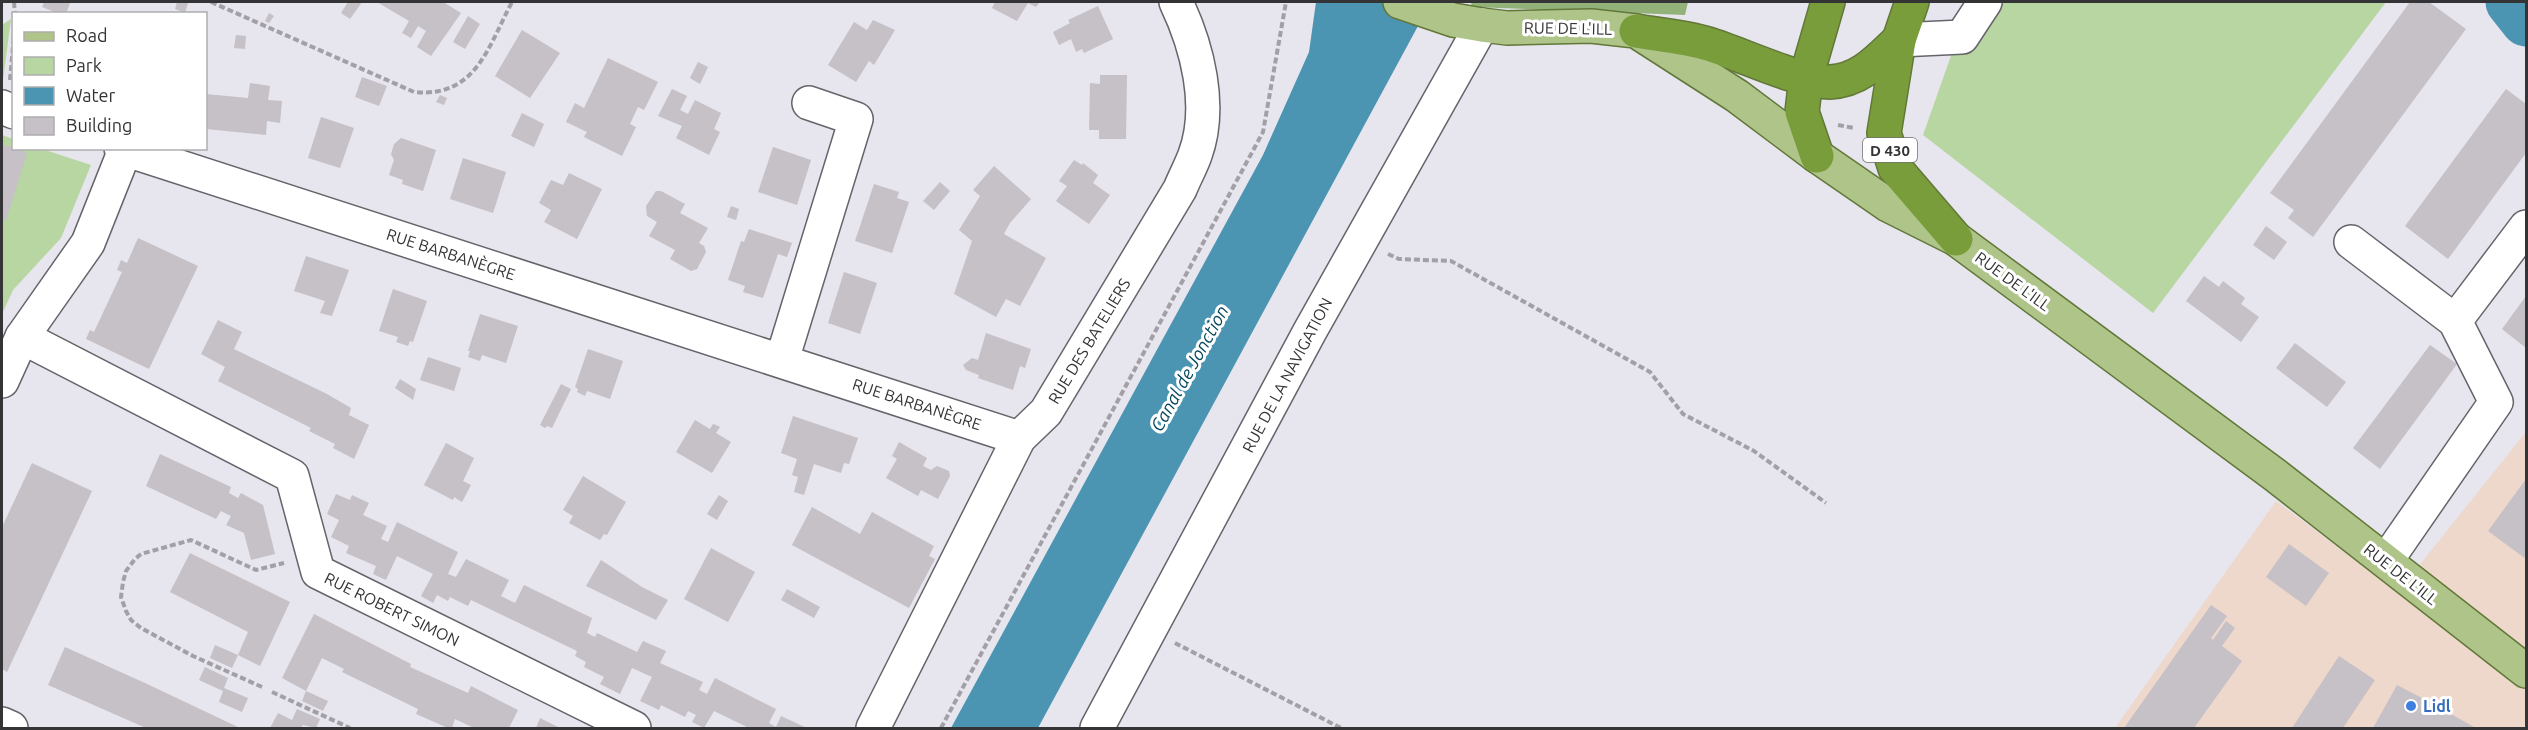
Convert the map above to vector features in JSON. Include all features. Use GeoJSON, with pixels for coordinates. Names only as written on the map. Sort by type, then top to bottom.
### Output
{"type":"FeatureCollection","features":[{"type":"Feature","properties":{"kind":"highway"},"geometry":{"type":"LineString","coordinates":[[1817,156],[1802,112],[1806,78],[1828,2]]}},
{"type":"Feature","properties":{"kind":"highway","name":"D 430"},"geometry":{"type":"LineString","coordinates":[[1912,2],[1899,40],[1884,133],[1895,168],[1956,239]]}},
{"type":"Feature","properties":{"kind":"highway"},"geometry":{"type":"LineString","coordinates":[[1636,31],[1706,44],[1806,78],[1831,82],[1870,69],[1899,40]]}},
{"type":"Feature","properties":{"kind":"main road","name":"RUE DE L'ILL"},"geometry":{"type":"LineString","coordinates":[[1400,2],[1446,18],[1482,25],[1508,28],[1591,26],[1636,31],[1737,96],[1888,206],[1956,239],[2275,475],[2526,671]]}},
{"type":"Feature","properties":{"kind":"street","name":"RUE DES BATELIERS"},"geometry":{"type":"LineString","coordinates":[[873,729],[1019,438],[1046,412],[1180,189],[1196,153],[1203,119],[1200,80],[1187,25],[1176,2]]}},
{"type":"Feature","properties":{"kind":"street"},"geometry":{"type":"LineString","coordinates":[[1899,40],[1962,37],[1985,2]]}},
{"type":"Feature","properties":{"kind":"street","name":"RUE DE LA NAVIGATION"},"geometry":{"type":"LineString","coordinates":[[1097,729],[1304,341],[1482,25]]}},
{"type":"Feature","properties":{"kind":"street"},"geometry":{"type":"LineString","coordinates":[[782,360],[856,119],[809,103]]}},
{"type":"Feature","properties":{"kind":"street"},"geometry":{"type":"LineString","coordinates":[[2,381],[22,337],[88,243],[123,150]]}},
{"type":"Feature","properties":{"kind":"street","name":"RUE BARBANÈGRE"},"geometry":{"type":"LineString","coordinates":[[126,150],[1019,438]]}},
{"type":"Feature","properties":{"kind":"street"},"geometry":{"type":"LineString","coordinates":[[2455,321],[2526,227]]}},
{"type":"Feature","properties":{"kind":"street"},"geometry":{"type":"LineString","coordinates":[[2351,242],[2455,321],[2496,402],[2386,561]]}},
{"type":"Feature","properties":{"kind":"street","name":"RUE ROBERT SIMON"},"geometry":{"type":"LineString","coordinates":[[22,337],[292,476],[318,572],[634,729]]}},
{"type":"Feature","properties":{"kind":"street"},"geometry":{"type":"LineString","coordinates":[[2,724],[11,729]]}},
{"type":"Feature","properties":{"kind":"path"},"geometry":{"type":"LineString","coordinates":[[211,2],[414,92],[428,93],[446,92],[468,77],[479,64],[512,2]]}},
{"type":"Feature","properties":{"kind":"path"},"geometry":{"type":"LineString","coordinates":[[940,729],[1263,132],[1286,2]]}},
{"type":"Feature","properties":{"kind":"path"},"geometry":{"type":"LineString","coordinates":[[8,109],[12,60]]}},
{"type":"Feature","properties":{"kind":"path"},"geometry":{"type":"LineString","coordinates":[[1833,124],[1862,129]]}},
{"type":"Feature","properties":{"kind":"path"},"geometry":{"type":"LineString","coordinates":[[1361,240],[1399,259],[1451,261],[1650,372],[1683,414],[1754,450],[1826,503]]}},
{"type":"Feature","properties":{"kind":"path"},"geometry":{"type":"LineString","coordinates":[[262,687],[194,656],[141,628],[131,620],[121,597],[126,571],[141,554],[191,540],[256,570],[314,556]]}},
{"type":"Feature","properties":{"kind":"path"},"geometry":{"type":"LineString","coordinates":[[1151,630],[1341,729]]}},
{"type":"Feature","properties":{"kind":"path"},"geometry":{"type":"LineString","coordinates":[[272,692],[350,729]]}},
{"type":"Feature","properties":{"kind":"shaded area"},"geometry":{"type":"Polygon","coordinates":[[[2526,432],[2526,728],[2115,728],[2276,501],[2398,592],[2526,432]]]}},
{"type":"Feature","properties":{"kind":"green space"},"geometry":{"type":"Polygon","coordinates":[[[1471,2],[1688,2],[1685,15],[1472,7],[1471,2]]]}},
{"type":"Feature","properties":{"kind":"green space"},"geometry":{"type":"Polygon","coordinates":[[[1970,2],[2386,2],[2153,313],[1923,135],[1970,2]]]}},
{"type":"Feature","properties":{"kind":"green space"},"geometry":{"type":"Polygon","coordinates":[[[11,19],[3,80],[2,25],[11,19]]]}},
{"type":"Feature","properties":{"kind":"green space"},"geometry":{"type":"Polygon","coordinates":[[[2,135],[12,139],[12,150],[45,150],[91,165],[61,238],[13,290],[2,314],[2,135]]]}},
{"type":"Feature","properties":{"kind":"water","name":"Canal de Jonction"},"geometry":{"type":"Polygon","coordinates":[[[1316,2],[1431,2],[1038,728],[951,728],[1263,155],[1309,52],[1316,2]]]}},
{"type":"Feature","properties":{"kind":"building"},"geometry":{"type":"Polygon","coordinates":[[[44,2],[70,3],[67,12],[55,12],[42,7],[44,2]]]}},
{"type":"Feature","properties":{"kind":"building"},"geometry":{"type":"Polygon","coordinates":[[[177,2],[188,3],[185,12],[175,9],[177,2]]]}},
{"type":"Feature","properties":{"kind":"building"},"geometry":{"type":"Polygon","coordinates":[[[348,2],[362,2],[350,19],[341,13],[348,2]]]}},
{"type":"Feature","properties":{"kind":"building"},"geometry":{"type":"Polygon","coordinates":[[[377,2],[443,2],[461,13],[431,56],[417,47],[426,31],[418,26],[411,38],[402,33],[409,21],[377,2]]]}},
{"type":"Feature","properties":{"kind":"building"},"geometry":{"type":"Polygon","coordinates":[[[995,2],[1040,2],[1036,7],[1028,3],[1017,21],[992,8],[995,2]]]}},
{"type":"Feature","properties":{"kind":"building"},"geometry":{"type":"Polygon","coordinates":[[[2410,2],[2429,2],[2466,29],[2313,237],[2288,218],[2294,210],[2270,193],[2410,2]]]}},
{"type":"Feature","properties":{"kind":"building"},"geometry":{"type":"Polygon","coordinates":[[[1098,6],[1113,39],[1084,53],[1082,49],[1076,52],[1071,39],[1059,45],[1053,32],[1070,23],[1068,20],[1098,6]]]}},
{"type":"Feature","properties":{"kind":"building"},"geometry":{"type":"Polygon","coordinates":[[[269,13],[274,16],[269,23],[265,21],[269,13]]]}},
{"type":"Feature","properties":{"kind":"building"},"geometry":{"type":"Polygon","coordinates":[[[468,16],[480,24],[465,49],[453,42],[468,16]]]}},
{"type":"Feature","properties":{"kind":"building"},"geometry":{"type":"Polygon","coordinates":[[[873,20],[895,30],[874,65],[869,61],[856,82],[828,65],[854,22],[867,30],[873,20]]]}},
{"type":"Feature","properties":{"kind":"building"},"geometry":{"type":"Polygon","coordinates":[[[522,30],[560,53],[530,98],[495,76],[522,30]]]}},
{"type":"Feature","properties":{"kind":"building"},"geometry":{"type":"Polygon","coordinates":[[[236,35],[246,36],[245,49],[234,48],[236,35]]]}},
{"type":"Feature","properties":{"kind":"building"},"geometry":{"type":"Polygon","coordinates":[[[608,58],[658,82],[644,110],[638,107],[630,124],[636,127],[622,156],[584,137],[587,132],[566,122],[575,103],[584,108],[608,58]]]}},
{"type":"Feature","properties":{"kind":"building"},"geometry":{"type":"Polygon","coordinates":[[[698,62],[708,67],[700,84],[690,78],[698,62]]]}},
{"type":"Feature","properties":{"kind":"building"},"geometry":{"type":"Polygon","coordinates":[[[1100,75],[1127,75],[1126,139],[1099,139],[1099,130],[1089,130],[1090,83],[1100,84],[1100,75]]]}},
{"type":"Feature","properties":{"kind":"building"},"geometry":{"type":"Polygon","coordinates":[[[362,77],[387,86],[379,106],[355,97],[362,77]]]}},
{"type":"Feature","properties":{"kind":"building"},"geometry":{"type":"Polygon","coordinates":[[[250,83],[270,86],[268,100],[282,101],[280,123],[267,121],[266,135],[207,129],[207,94],[248,98],[250,83]]]}},
{"type":"Feature","properties":{"kind":"building"},"geometry":{"type":"Polygon","coordinates":[[[672,89],[687,96],[680,110],[688,114],[695,100],[721,113],[714,129],[720,132],[709,155],[676,138],[682,126],[658,116],[672,89]]]}},
{"type":"Feature","properties":{"kind":"building"},"geometry":{"type":"Polygon","coordinates":[[[2506,89],[2526,104],[2526,153],[2448,259],[2405,226],[2506,89]]]}},
{"type":"Feature","properties":{"kind":"building"},"geometry":{"type":"Polygon","coordinates":[[[440,95],[447,98],[444,105],[436,102],[440,95]]]}},
{"type":"Feature","properties":{"kind":"building"},"geometry":{"type":"Polygon","coordinates":[[[522,113],[544,124],[534,147],[511,136],[522,113]]]}},
{"type":"Feature","properties":{"kind":"building"},"geometry":{"type":"Polygon","coordinates":[[[321,117],[354,128],[340,168],[308,158],[321,117]]]}},
{"type":"Feature","properties":{"kind":"building"},"geometry":{"type":"Polygon","coordinates":[[[401,138],[436,150],[423,191],[402,184],[403,180],[389,175],[394,160],[391,154],[394,144],[401,138]]]}},
{"type":"Feature","properties":{"kind":"building"},"geometry":{"type":"Polygon","coordinates":[[[2,144],[12,148],[12,150],[27,153],[6,221],[2,219],[2,144]]]}},
{"type":"Feature","properties":{"kind":"building"},"geometry":{"type":"Polygon","coordinates":[[[773,147],[811,160],[797,205],[758,192],[773,147]]]}},
{"type":"Feature","properties":{"kind":"building"},"geometry":{"type":"Polygon","coordinates":[[[463,158],[506,172],[493,213],[450,199],[463,158]]]}},
{"type":"Feature","properties":{"kind":"building"},"geometry":{"type":"Polygon","coordinates":[[[1074,160],[1082,165],[1083,163],[1098,175],[1093,183],[1110,195],[1089,224],[1056,201],[1067,186],[1059,181],[1074,160]]]}},
{"type":"Feature","properties":{"kind":"building"},"geometry":{"type":"Polygon","coordinates":[[[994,166],[1031,199],[1010,223],[1004,234],[1046,258],[1020,306],[1006,299],[996,317],[954,294],[972,241],[959,230],[980,196],[973,190],[994,166]]]}},
{"type":"Feature","properties":{"kind":"building"},"geometry":{"type":"Polygon","coordinates":[[[569,173],[602,189],[577,239],[544,222],[551,210],[539,203],[551,180],[563,185],[569,173]]]}},
{"type":"Feature","properties":{"kind":"building"},"geometry":{"type":"Polygon","coordinates":[[[940,182],[950,191],[934,210],[923,201],[940,182]]]}},
{"type":"Feature","properties":{"kind":"building"},"geometry":{"type":"Polygon","coordinates":[[[874,184],[899,192],[897,198],[909,202],[892,253],[855,241],[874,184]]]}},
{"type":"Feature","properties":{"kind":"building"},"geometry":{"type":"Polygon","coordinates":[[[656,191],[661,191],[685,204],[680,213],[708,228],[699,243],[704,246],[706,252],[697,269],[691,271],[670,259],[675,250],[649,236],[657,222],[647,216],[646,206],[656,191]]]}},
{"type":"Feature","properties":{"kind":"building"},"geometry":{"type":"Polygon","coordinates":[[[731,206],[739,209],[736,220],[727,217],[731,206]]]}},
{"type":"Feature","properties":{"kind":"building"},"geometry":{"type":"Polygon","coordinates":[[[2266,226],[2287,242],[2274,260],[2253,245],[2266,226]]]}},
{"type":"Feature","properties":{"kind":"building"},"geometry":{"type":"Polygon","coordinates":[[[749,229],[792,243],[787,257],[778,254],[763,298],[743,292],[745,286],[728,280],[741,241],[744,242],[749,229]]]}},
{"type":"Feature","properties":{"kind":"building"},"geometry":{"type":"Polygon","coordinates":[[[138,238],[198,266],[149,369],[86,339],[90,330],[94,332],[122,272],[117,270],[121,260],[127,263],[138,238]]]}},
{"type":"Feature","properties":{"kind":"building"},"geometry":{"type":"Polygon","coordinates":[[[306,256],[349,270],[332,316],[320,313],[325,301],[294,291],[306,256]]]}},
{"type":"Feature","properties":{"kind":"building"},"geometry":{"type":"Polygon","coordinates":[[[844,272],[877,283],[860,334],[828,323],[844,272]]]}},
{"type":"Feature","properties":{"kind":"building"},"geometry":{"type":"Polygon","coordinates":[[[2204,276],[2219,287],[2223,281],[2245,298],[2241,304],[2259,317],[2241,342],[2186,301],[2204,276]]]}},
{"type":"Feature","properties":{"kind":"building"},"geometry":{"type":"Polygon","coordinates":[[[393,289],[427,301],[413,342],[410,341],[408,346],[396,342],[398,337],[379,331],[393,289]]]}},
{"type":"Feature","properties":{"kind":"building"},"geometry":{"type":"Polygon","coordinates":[[[2526,296],[2526,348],[2502,329],[2526,296]]]}},
{"type":"Feature","properties":{"kind":"building"},"geometry":{"type":"Polygon","coordinates":[[[480,314],[518,326],[506,363],[482,355],[480,361],[468,357],[480,314]]]}},
{"type":"Feature","properties":{"kind":"building"},"geometry":{"type":"Polygon","coordinates":[[[218,320],[242,332],[234,349],[327,394],[351,408],[349,415],[369,425],[354,459],[333,448],[335,444],[309,431],[311,428],[218,381],[225,367],[201,354],[218,320]]]}},
{"type":"Feature","properties":{"kind":"building"},"geometry":{"type":"Polygon","coordinates":[[[986,333],[1031,349],[1025,368],[1020,366],[1013,390],[978,378],[979,375],[966,370],[963,365],[972,358],[978,360],[986,333]]]}},
{"type":"Feature","properties":{"kind":"building"},"geometry":{"type":"Polygon","coordinates":[[[2295,343],[2346,382],[2327,407],[2276,368],[2295,343]]]}},
{"type":"Feature","properties":{"kind":"building"},"geometry":{"type":"Polygon","coordinates":[[[2430,345],[2457,364],[2380,469],[2353,448],[2430,345]]]}},
{"type":"Feature","properties":{"kind":"building"},"geometry":{"type":"Polygon","coordinates":[[[588,349],[623,361],[610,399],[587,391],[585,396],[577,392],[578,389],[575,387],[588,349]]]}},
{"type":"Feature","properties":{"kind":"building"},"geometry":{"type":"Polygon","coordinates":[[[428,357],[461,368],[454,391],[420,380],[428,357]]]}},
{"type":"Feature","properties":{"kind":"building"},"geometry":{"type":"Polygon","coordinates":[[[400,379],[416,389],[413,400],[395,388],[400,379]]]}},
{"type":"Feature","properties":{"kind":"building"},"geometry":{"type":"Polygon","coordinates":[[[561,384],[571,389],[552,428],[547,426],[545,428],[540,425],[561,384]]]}},
{"type":"Feature","properties":{"kind":"building"},"geometry":{"type":"Polygon","coordinates":[[[793,416],[858,438],[849,464],[844,463],[841,473],[814,464],[804,495],[794,492],[798,477],[792,475],[797,459],[781,453],[793,416]]]}},
{"type":"Feature","properties":{"kind":"building"},"geometry":{"type":"Polygon","coordinates":[[[695,420],[710,429],[713,424],[720,427],[716,433],[731,442],[712,473],[676,452],[695,420]]]}},
{"type":"Feature","properties":{"kind":"building"},"geometry":{"type":"Polygon","coordinates":[[[899,442],[927,458],[923,466],[931,470],[937,466],[949,471],[950,476],[938,499],[921,490],[918,496],[886,478],[897,459],[892,456],[899,442]]]}},
{"type":"Feature","properties":{"kind":"building"},"geometry":{"type":"Polygon","coordinates":[[[446,443],[474,458],[463,481],[471,485],[462,502],[454,497],[453,500],[424,485],[446,443]]]}},
{"type":"Feature","properties":{"kind":"building"},"geometry":{"type":"Polygon","coordinates":[[[160,454],[231,487],[229,493],[238,498],[241,493],[263,505],[275,554],[251,560],[244,533],[226,525],[231,516],[221,511],[216,519],[146,486],[160,454]]]}},
{"type":"Feature","properties":{"kind":"building"},"geometry":{"type":"Polygon","coordinates":[[[32,463],[92,491],[7,672],[2,669],[2,527],[32,463]]]}},
{"type":"Feature","properties":{"kind":"building"},"geometry":{"type":"Polygon","coordinates":[[[583,476],[626,502],[607,535],[604,534],[600,540],[569,523],[573,516],[563,510],[583,476]]]}},
{"type":"Feature","properties":{"kind":"building"},"geometry":{"type":"Polygon","coordinates":[[[2526,479],[2526,559],[2488,531],[2526,479]]]}},
{"type":"Feature","properties":{"kind":"building"},"geometry":{"type":"Polygon","coordinates":[[[336,494],[350,500],[352,495],[369,503],[363,515],[387,526],[381,539],[388,542],[397,522],[458,552],[448,574],[456,577],[466,559],[509,580],[501,596],[515,603],[524,585],[592,618],[587,633],[595,637],[597,633],[637,652],[643,641],[666,651],[660,663],[703,682],[699,690],[707,694],[715,678],[776,709],[769,723],[776,727],[781,716],[807,728],[749,728],[714,711],[704,728],[692,722],[696,715],[688,711],[685,717],[661,705],[659,710],[640,701],[652,677],[632,668],[620,694],[600,684],[604,677],[584,667],[586,662],[575,656],[577,651],[471,600],[468,606],[450,597],[448,601],[437,595],[433,603],[421,596],[433,574],[397,556],[386,580],[373,574],[376,566],[346,553],[349,546],[331,537],[339,520],[327,514],[336,494]]]}},
{"type":"Feature","properties":{"kind":"building"},"geometry":{"type":"Polygon","coordinates":[[[719,495],[728,501],[717,520],[707,514],[719,495]]]}},
{"type":"Feature","properties":{"kind":"building"},"geometry":{"type":"Polygon","coordinates":[[[812,507],[860,534],[872,512],[934,546],[929,556],[935,559],[909,608],[792,545],[812,507]]]}},
{"type":"Feature","properties":{"kind":"building"},"geometry":{"type":"Polygon","coordinates":[[[2289,544],[2329,573],[2306,606],[2266,577],[2289,544]]]}},
{"type":"Feature","properties":{"kind":"building"},"geometry":{"type":"Polygon","coordinates":[[[711,548],[755,572],[728,622],[684,599],[711,548]]]}},
{"type":"Feature","properties":{"kind":"building"},"geometry":{"type":"Polygon","coordinates":[[[190,553],[290,602],[260,666],[238,655],[248,632],[170,592],[190,553]]]}},
{"type":"Feature","properties":{"kind":"building"},"geometry":{"type":"Polygon","coordinates":[[[601,560],[642,587],[668,600],[656,620],[586,586],[601,560]]]}},
{"type":"Feature","properties":{"kind":"building"},"geometry":{"type":"Polygon","coordinates":[[[787,589],[820,607],[814,618],[781,600],[787,589]]]}},
{"type":"Feature","properties":{"kind":"building"},"geometry":{"type":"Polygon","coordinates":[[[2211,605],[2227,616],[2211,638],[2213,640],[2226,621],[2235,628],[2222,646],[2242,661],[2194,728],[2124,728],[2211,605]]]}},
{"type":"Feature","properties":{"kind":"building"},"geometry":{"type":"Polygon","coordinates":[[[314,614],[411,664],[410,667],[468,693],[471,686],[518,710],[509,728],[474,728],[455,719],[452,728],[448,728],[416,714],[418,709],[342,672],[344,669],[322,658],[306,691],[282,678],[314,614]]]}},
{"type":"Feature","properties":{"kind":"building"},"geometry":{"type":"Polygon","coordinates":[[[215,645],[238,655],[232,668],[210,658],[215,645]]]}},
{"type":"Feature","properties":{"kind":"building"},"geometry":{"type":"Polygon","coordinates":[[[65,647],[240,728],[146,728],[48,685],[65,647]]]}},
{"type":"Feature","properties":{"kind":"building"},"geometry":{"type":"Polygon","coordinates":[[[2339,656],[2375,680],[2343,728],[2292,728],[2339,656]]]}},
{"type":"Feature","properties":{"kind":"building"},"geometry":{"type":"Polygon","coordinates":[[[205,667],[228,678],[224,688],[248,698],[242,712],[219,702],[223,691],[199,680],[205,667]]]}},
{"type":"Feature","properties":{"kind":"building","name":"Lidl"},"geometry":{"type":"Polygon","coordinates":[[[2397,685],[2422,698],[2476,728],[2373,728],[2397,685]]]}},
{"type":"Feature","properties":{"kind":"building"},"geometry":{"type":"Polygon","coordinates":[[[306,691],[328,701],[323,711],[302,701],[306,691]]]}},
{"type":"Feature","properties":{"kind":"building"},"geometry":{"type":"Polygon","coordinates":[[[297,709],[320,719],[316,728],[303,725],[301,728],[270,728],[278,713],[292,720],[297,709]]]}},
{"type":"Feature","properties":{"kind":"building"},"geometry":{"type":"Polygon","coordinates":[[[540,718],[560,728],[536,728],[540,718]]]}},
{"type":"Feature","properties":{"kind":"waterway"},"geometry":{"type":"LineString","coordinates":[[2511,2],[2526,21]]}},
{"type":"Feature","properties":{"kind":"place","name":"Lidl"},"geometry":{"type":"Point","coordinates":[2411,706]}}]}
